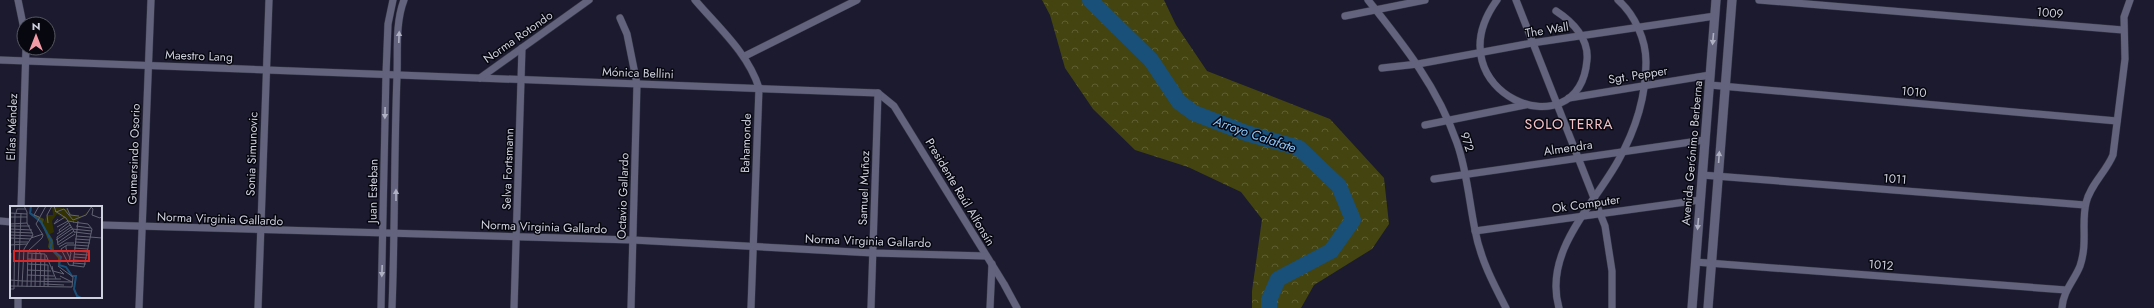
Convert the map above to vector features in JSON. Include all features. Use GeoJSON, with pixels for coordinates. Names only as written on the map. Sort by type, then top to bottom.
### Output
{"type":"FeatureCollection","features":[{"type":"Feature","properties":{"kind":"street"},"geometry":{"type":"LineString","coordinates":[[18,0],[21,16]]}},
{"type":"Feature","properties":{"kind":"street","name":"Gumersindo Osorio"},"geometry":{"type":"LineString","coordinates":[[139,308],[151,0]]}},
{"type":"Feature","properties":{"kind":"street","name":"Sonia Simunovic"},"geometry":{"type":"LineString","coordinates":[[258,308],[269,0]]}},
{"type":"Feature","properties":{"kind":"street","name":"Juan Esteban"},"geometry":{"type":"LineString","coordinates":[[381,308],[386,74],[388,24],[393,0]]}},
{"type":"Feature","properties":{"kind":"street","name":"Juan Esteban"},"geometry":{"type":"LineString","coordinates":[[392,308],[395,234],[397,75],[400,17],[404,0]]}},
{"type":"Feature","properties":{"kind":"street","name":"Norma Rotondo"},"geometry":{"type":"LineString","coordinates":[[480,78],[589,0]]}},
{"type":"Feature","properties":{"kind":"street","name":"Bahamonde"},"geometry":{"type":"LineString","coordinates":[[695,0],[744,56],[755,75],[758,88],[751,308]]}},
{"type":"Feature","properties":{"kind":"street"},"geometry":{"type":"LineString","coordinates":[[744,56],[857,0]]}},
{"type":"Feature","properties":{"kind":"street","name":"972"},"geometry":{"type":"LineString","coordinates":[[1368,0],[1418,64],[1448,120],[1457,144],[1465,175],[1475,231],[1487,270],[1506,308]]}},
{"type":"Feature","properties":{"kind":"street"},"geometry":{"type":"LineString","coordinates":[[1345,16],[1425,0]]}},
{"type":"Feature","properties":{"kind":"street"},"geometry":{"type":"LineString","coordinates":[[1497,0],[1485,25],[1481,52],[1486,73],[1492,83],[1509,97],[1526,104],[1546,106],[1557,104],[1569,98],[1583,80],[1586,69],[1586,51],[1581,36],[1572,23],[1556,11]]}},
{"type":"Feature","properties":{"kind":"street"},"geometry":{"type":"LineString","coordinates":[[1516,0],[1601,213],[1610,255],[1613,289],[1612,308]]}},
{"type":"Feature","properties":{"kind":"street"},"geometry":{"type":"LineString","coordinates":[[1559,308],[1555,292],[1558,265],[1568,240],[1623,151],[1636,119],[1645,85],[1646,55],[1632,16],[1618,0]]}},
{"type":"Feature","properties":{"kind":"street","name":"Avenida Gerónimo Berberna"},"geometry":{"type":"LineString","coordinates":[[1692,308],[1716,0]]}},
{"type":"Feature","properties":{"kind":"street"},"geometry":{"type":"LineString","coordinates":[[1708,308],[1732,0]]}},
{"type":"Feature","properties":{"kind":"street","name":"1009"},"geometry":{"type":"LineString","coordinates":[[1759,0],[2123,30]]}},
{"type":"Feature","properties":{"kind":"street"},"geometry":{"type":"LineString","coordinates":[[2062,308],[2066,290],[2079,268],[2082,257],[2085,242],[2086,205],[2089,193],[2109,165],[2113,155],[2125,59],[2123,30],[2124,17],[2130,0]]}},
{"type":"Feature","properties":{"kind":"street","name":"The Wall"},"geometry":{"type":"LineString","coordinates":[[1382,68],[1418,64],[1532,43],[1715,16]]}},
{"type":"Feature","properties":{"kind":"street","name":"Octavio Gallardo"},"geometry":{"type":"LineString","coordinates":[[620,18],[626,34],[637,84],[631,308]]}},
{"type":"Feature","properties":{"kind":"street","name":"Selva Fortsmann"},"geometry":{"type":"LineString","coordinates":[[514,308],[522,48]]}},
{"type":"Feature","properties":{"kind":"street","name":"Elías Méndez"},"geometry":{"type":"LineString","coordinates":[[21,206],[25,56]]}},
{"type":"Feature","properties":{"kind":"street","name":"Maestro Lang"},"geometry":{"type":"LineString","coordinates":[[0,60],[397,75]]}},
{"type":"Feature","properties":{"kind":"street","name":"Mónica Bellini"},"geometry":{"type":"LineString","coordinates":[[397,75],[878,93]]}},
{"type":"Feature","properties":{"kind":"street","name":"Sgt. Pepper"},"geometry":{"type":"LineString","coordinates":[[1569,98],[1710,75]]}},
{"type":"Feature","properties":{"kind":"street","name":"1010"},"geometry":{"type":"LineString","coordinates":[[1710,85],[2117,121]]}},
{"type":"Feature","properties":{"kind":"street","name":"Samuel Muñoz"},"geometry":{"type":"LineString","coordinates":[[871,308],[878,93]]}},
{"type":"Feature","properties":{"kind":"street","name":"Presidente Raúl Alfonsín"},"geometry":{"type":"LineString","coordinates":[[878,93],[894,106],[992,264],[1017,308]]}},
{"type":"Feature","properties":{"kind":"street"},"geometry":{"type":"LineString","coordinates":[[1425,125],[1526,104]]}},
{"type":"Feature","properties":{"kind":"street","name":"Almendra"},"geometry":{"type":"LineString","coordinates":[[1434,179],[1578,157],[1705,140]]}},
{"type":"Feature","properties":{"kind":"street","name":"1011"},"geometry":{"type":"LineString","coordinates":[[1702,175],[2086,205]]}},
{"type":"Feature","properties":{"kind":"street","name":"Ok Computer"},"geometry":{"type":"LineString","coordinates":[[1475,231],[1700,200]]}},
{"type":"Feature","properties":{"kind":"street"},"geometry":{"type":"LineString","coordinates":[[0,221],[10,222]]}},
{"type":"Feature","properties":{"kind":"street","name":"Norma Virginia Gallardo"},"geometry":{"type":"LineString","coordinates":[[102,226],[633,240],[753,248],[986,256]]}},
{"type":"Feature","properties":{"kind":"street","name":"1012"},"geometry":{"type":"LineString","coordinates":[[1695,262],[2066,290]]}},
{"type":"Feature","properties":{"kind":"street"},"geometry":{"type":"LineString","coordinates":[[990,308],[992,264]]}},
{"type":"Feature","properties":{"kind":"green space"},"geometry":{"type":"Polygon","coordinates":[[[1042,0],[1164,0],[1176,25],[1207,71],[1330,119],[1384,178],[1389,224],[1372,249],[1314,285],[1301,308],[1252,308],[1252,291],[1262,219],[1241,192],[1188,167],[1135,150],[1093,109],[1065,68],[1050,15],[1042,0]]]}},
{"type":"Feature","properties":{"kind":"waterway","name":"Arroyo Calafate"},"geometry":{"type":"LineString","coordinates":[[1090,0],[1151,60],[1179,102],[1194,113],[1246,133],[1299,148],[1339,186],[1353,220],[1331,251],[1278,279],[1269,300],[1269,308]]}},
{"type":"Feature","properties":{"kind":"district","name":"SOLO TERRA"},"geometry":{"type":"Point","coordinates":[1569,124]}}]}
